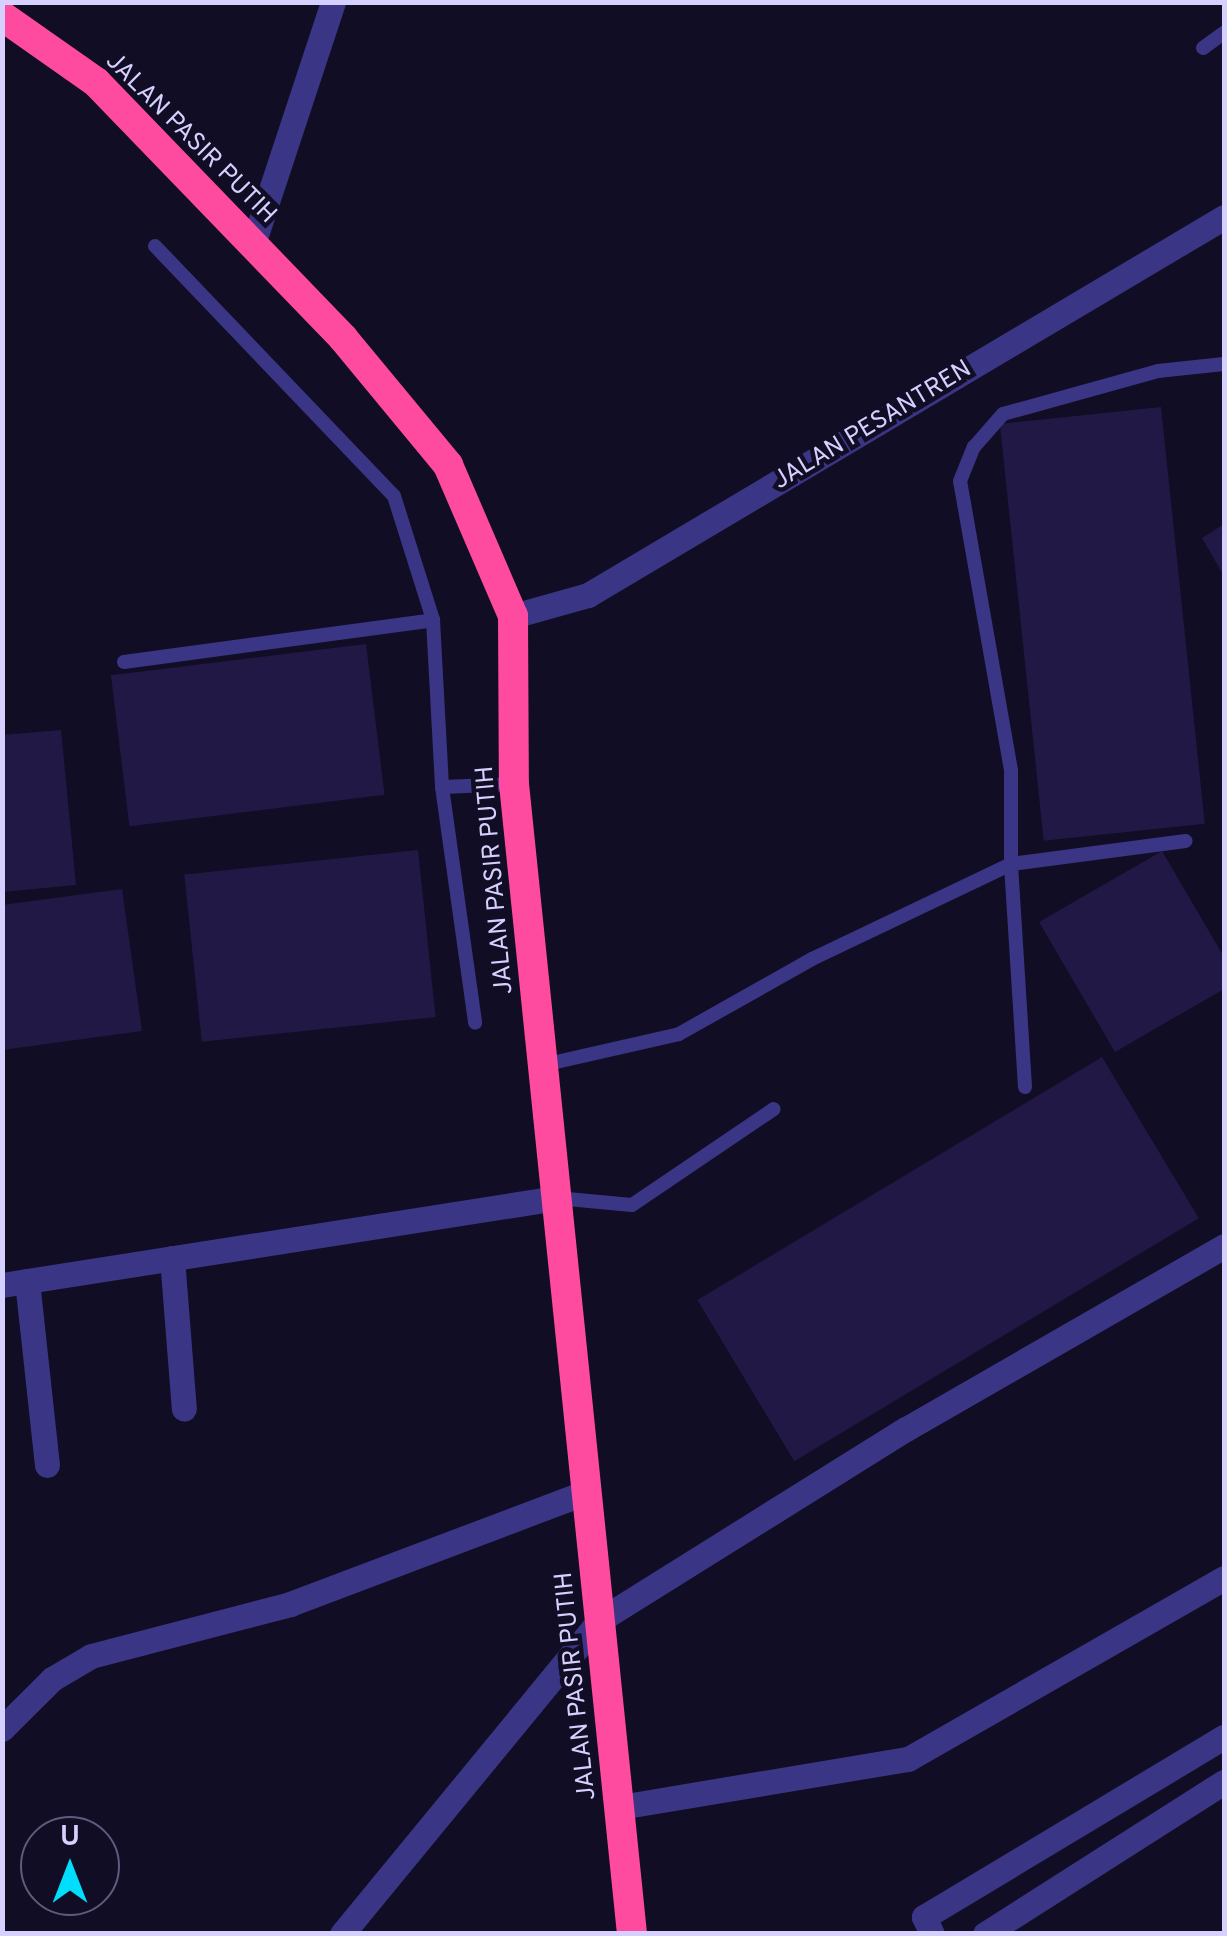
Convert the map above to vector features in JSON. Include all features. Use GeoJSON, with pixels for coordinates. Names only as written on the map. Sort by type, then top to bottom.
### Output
{"type":"FeatureCollection","features":[{"type":"Feature","properties":{"kind":"highway","name":"JALAN PASIR PUTIH"},"geometry":{"type":"LineString","coordinates":[[2,16],[96,82],[343,338],[448,465],[513,616],[514,784],[632,1934]]}},
{"type":"Feature","properties":{"kind":"street"},"geometry":{"type":"LineString","coordinates":[[253,244],[333,2]]}},
{"type":"Feature","properties":{"kind":"street","name":"JALAN PESANTREN"},"geometry":{"type":"LineString","coordinates":[[513,616],[588,594],[1224,216]]}},
{"type":"Feature","properties":{"kind":"street"},"geometry":{"type":"LineString","coordinates":[[47,1464],[15,1283],[556,1198]]}},
{"type":"Feature","properties":{"kind":"street"},"geometry":{"type":"LineString","coordinates":[[342,1934],[600,1620],[906,1430],[1224,1246]]}},
{"type":"Feature","properties":{"kind":"street"},"geometry":{"type":"LineString","coordinates":[[172,1258],[184,1409]]}},
{"type":"Feature","properties":{"kind":"street"},"geometry":{"type":"LineString","coordinates":[[2,1729],[52,1679],[91,1656],[290,1604],[587,1492]]}},
{"type":"Feature","properties":{"kind":"street"},"geometry":{"type":"LineString","coordinates":[[620,1808],[908,1760],[1224,1578]]}},
{"type":"Feature","properties":{"kind":"street"},"geometry":{"type":"LineString","coordinates":[[932,1934],[924,1917],[1224,1737]]}},
{"type":"Feature","properties":{"kind":"street"},"geometry":{"type":"LineString","coordinates":[[985,1934],[1224,1782]]}},
{"type":"Feature","properties":{"kind":"lane"},"geometry":{"type":"LineString","coordinates":[[1203,48],[1224,34]]}},
{"type":"Feature","properties":{"kind":"lane"},"geometry":{"type":"LineString","coordinates":[[155,246],[394,496],[432,620],[442,787],[475,1023]]}},
{"type":"Feature","properties":{"kind":"lane"},"geometry":{"type":"LineString","coordinates":[[1025,1088],[1011,864],[1011,770],[960,481],[974,447],[1003,414],[1158,371],[1224,364]]}},
{"type":"Feature","properties":{"kind":"lane"},"geometry":{"type":"LineString","coordinates":[[124,662],[432,620]]}},
{"type":"Feature","properties":{"kind":"lane"},"geometry":{"type":"LineString","coordinates":[[442,787],[514,784]]}},
{"type":"Feature","properties":{"kind":"lane"},"geometry":{"type":"LineString","coordinates":[[543,1065],[679,1034],[812,959],[1011,864],[1184,841]]}},
{"type":"Feature","properties":{"kind":"lane"},"geometry":{"type":"LineString","coordinates":[[556,1198],[632,1205],[774,1109]]}},
{"type":"Feature","properties":{"kind":"building"},"geometry":{"type":"Polygon","coordinates":[[[1161,407],[1205,824],[1044,841],[1000,424],[1161,407]]]}},
{"type":"Feature","properties":{"kind":"building"},"geometry":{"type":"Polygon","coordinates":[[[1224,524],[1224,576],[1202,538],[1224,524]]]}},
{"type":"Feature","properties":{"kind":"building"},"geometry":{"type":"Polygon","coordinates":[[[366,644],[385,795],[129,826],[111,675],[366,644]]]}},
{"type":"Feature","properties":{"kind":"building"},"geometry":{"type":"Polygon","coordinates":[[[61,730],[76,885],[2,892],[2,735],[61,730]]]}},
{"type":"Feature","properties":{"kind":"building"},"geometry":{"type":"Polygon","coordinates":[[[418,850],[436,1017],[202,1042],[184,875],[418,850]]]}},
{"type":"Feature","properties":{"kind":"building"},"geometry":{"type":"Polygon","coordinates":[[[1162,851],[1224,957],[1224,989],[1115,1052],[1039,922],[1162,851]]]}},
{"type":"Feature","properties":{"kind":"building"},"geometry":{"type":"Polygon","coordinates":[[[122,889],[142,1031],[2,1050],[2,905],[122,889]]]}},
{"type":"Feature","properties":{"kind":"building"},"geometry":{"type":"Polygon","coordinates":[[[1102,1057],[1199,1218],[794,1461],[697,1300],[1102,1057]]]}}]}
